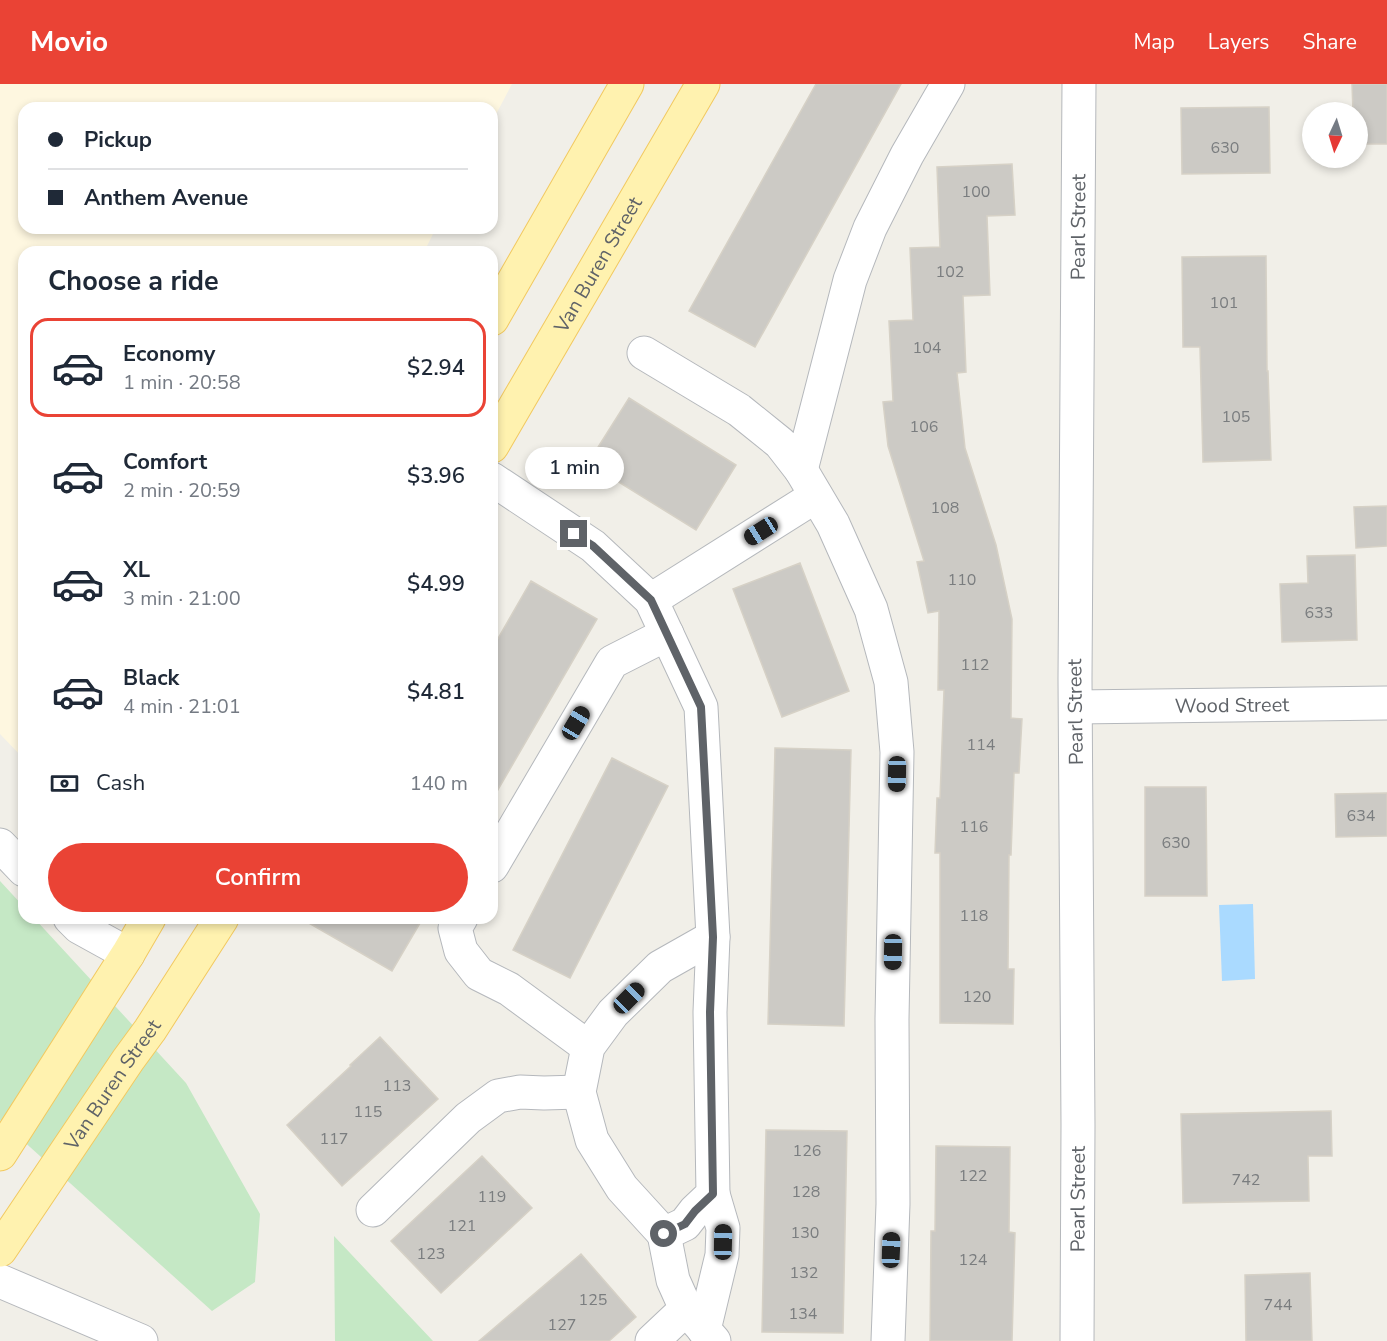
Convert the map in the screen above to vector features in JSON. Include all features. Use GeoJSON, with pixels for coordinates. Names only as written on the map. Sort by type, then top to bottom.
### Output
{"type":"FeatureCollection","features":[{"type":"Feature","properties":{"kind":"main road"},"geometry":{"type":"LineString","coordinates":[[498,309],[627,84]]}},
{"type":"Feature","properties":{"kind":"main road","name":"Van Buren Street"},"geometry":{"type":"LineString","coordinates":[[498,436],[703,84]]}},
{"type":"Feature","properties":{"kind":"main road"},"geometry":{"type":"LineString","coordinates":[[1,1151],[146,924]]}},
{"type":"Feature","properties":{"kind":"main road","name":"Van Buren Street"},"geometry":{"type":"LineString","coordinates":[[0,1250],[150,1030],[218,924]]}},
{"type":"Feature","properties":{"kind":"street"},"geometry":{"type":"LineString","coordinates":[[651,600],[809,483],[850,280],[870,228],[891,186],[948,84]]}},
{"type":"Feature","properties":{"kind":"street","name":"Pearl Street"},"geometry":{"type":"LineString","coordinates":[[1077,1341],[1075,480],[1079,84]]}},
{"type":"Feature","properties":{"kind":"street"},"geometry":{"type":"LineString","coordinates":[[644,353],[739,410],[780,443],[809,483],[833,524],[871,609],[891,682],[897,752],[892,1019],[893,1204],[888,1341]]}},
{"type":"Feature","properties":{"kind":"street"},"geometry":{"type":"LineString","coordinates":[[498,483],[593,546],[651,600],[701,707],[713,937],[710,1012],[713,1194],[723,1228],[722,1255],[701,1326]]}},
{"type":"Feature","properties":{"kind":"street"},"geometry":{"type":"LineString","coordinates":[[498,856],[612,662],[667,634]]}},
{"type":"Feature","properties":{"kind":"street","name":"Wood Street"},"geometry":{"type":"LineString","coordinates":[[1076,707],[1387,704]]}},
{"type":"Feature","properties":{"kind":"street"},"geometry":{"type":"LineString","coordinates":[[0,845],[18,864]]}},
{"type":"Feature","properties":{"kind":"street"},"geometry":{"type":"LineString","coordinates":[[76,924],[128,954]]}},
{"type":"Feature","properties":{"kind":"street"},"geometry":{"type":"LineString","coordinates":[[457,924],[455,928],[461,951],[480,974],[509,989],[588,1047]]}},
{"type":"Feature","properties":{"kind":"street"},"geometry":{"type":"LineString","coordinates":[[701,1326],[673,1280],[664,1234],[622,1188],[592,1140],[579,1092],[588,1047],[613,1013],[660,966],[713,937]]}},
{"type":"Feature","properties":{"kind":"street"},"geometry":{"type":"LineString","coordinates":[[374,1210],[468,1118],[498,1096],[520,1092],[579,1092]]}},
{"type":"Feature","properties":{"kind":"street"},"geometry":{"type":"LineString","coordinates":[[664,1234],[685,1224],[713,1194]]}},
{"type":"Feature","properties":{"kind":"street"},"geometry":{"type":"LineString","coordinates":[[0,1281],[141,1341]]}},
{"type":"Feature","properties":{"kind":"street"},"geometry":{"type":"LineString","coordinates":[[652,1341],[701,1326]]}},
{"type":"Feature","properties":{"kind":"shaded area"},"geometry":{"type":"Polygon","coordinates":[[[0,84],[512,84],[498,111],[498,102],[18,102],[18,234],[433,234],[427,246],[18,246],[18,753],[0,734],[0,84]]]}},
{"type":"Feature","properties":{"kind":"green space"},"geometry":{"type":"Polygon","coordinates":[[[0,881],[18,900],[18,924],[40,924],[186,1083],[260,1214],[255,1282],[212,1311],[0,1120],[0,881]]]}},
{"type":"Feature","properties":{"kind":"green space"},"geometry":{"type":"Polygon","coordinates":[[[334,1236],[433,1341],[335,1341],[334,1236]]]}},
{"type":"Feature","properties":{"kind":"water"},"geometry":{"type":"Polygon","coordinates":[[[1253,904],[1255,979],[1222,981],[1219,905],[1253,904]]]}},
{"type":"Feature","properties":{"kind":"building"},"geometry":{"type":"Polygon","coordinates":[[[816,84],[901,84],[755,347],[689,311],[816,84]]]}},
{"type":"Feature","properties":{"kind":"building"},"geometry":{"type":"Polygon","coordinates":[[[1352,84],[1387,84],[1387,144],[1368,144],[1368,102],[1353,102],[1352,84]]]}},
{"type":"Feature","properties":{"kind":"building"},"geometry":{"type":"Polygon","coordinates":[[[1269,107],[1270,173],[1182,174],[1181,108],[1269,107]]]}},
{"type":"Feature","properties":{"kind":"building"},"geometry":{"type":"Polygon","coordinates":[[[1012,164],[1015,215],[987,216],[990,295],[963,296],[966,372],[957,373],[965,448],[996,545],[1012,619],[1011,718],[1022,719],[1019,773],[1014,773],[1011,855],[1009,855],[1008,969],[1014,969],[1013,1024],[940,1023],[940,853],[935,853],[937,798],[940,798],[944,690],[938,690],[939,611],[928,613],[917,562],[924,561],[888,446],[883,402],[893,401],[889,321],[913,320],[910,248],[940,247],[937,167],[1012,164]]]}},
{"type":"Feature","properties":{"kind":"building"},"geometry":{"type":"Polygon","coordinates":[[[1266,256],[1267,371],[1271,460],[1203,462],[1200,347],[1183,347],[1182,257],[1266,256]]]}},
{"type":"Feature","properties":{"kind":"building"},"geometry":{"type":"Polygon","coordinates":[[[629,398],[736,465],[696,530],[588,463],[629,398]]]}},
{"type":"Feature","properties":{"kind":"building"},"geometry":{"type":"Polygon","coordinates":[[[1387,506],[1387,546],[1356,548],[1354,507],[1387,506]]]}},
{"type":"Feature","properties":{"kind":"building"},"geometry":{"type":"Polygon","coordinates":[[[1355,555],[1357,640],[1282,642],[1280,584],[1308,583],[1307,556],[1355,555]]]}},
{"type":"Feature","properties":{"kind":"building"},"geometry":{"type":"Polygon","coordinates":[[[800,563],[849,691],[782,717],[733,589],[800,563]]]}},
{"type":"Feature","properties":{"kind":"building"},"geometry":{"type":"Polygon","coordinates":[[[531,581],[597,619],[498,790],[498,639],[531,581]]]}},
{"type":"Feature","properties":{"kind":"building"},"geometry":{"type":"Polygon","coordinates":[[[775,748],[851,750],[844,1026],[768,1024],[775,748]]]}},
{"type":"Feature","properties":{"kind":"building"},"geometry":{"type":"Polygon","coordinates":[[[612,758],[668,786],[570,978],[513,950],[612,758]]]}},
{"type":"Feature","properties":{"kind":"building"},"geometry":{"type":"Polygon","coordinates":[[[1145,787],[1206,787],[1207,896],[1145,896],[1145,787]]]}},
{"type":"Feature","properties":{"kind":"building"},"geometry":{"type":"Polygon","coordinates":[[[1387,793],[1387,836],[1336,837],[1335,794],[1387,793]]]}},
{"type":"Feature","properties":{"kind":"building"},"geometry":{"type":"Polygon","coordinates":[[[310,924],[419,924],[392,971],[310,924]]]}},
{"type":"Feature","properties":{"kind":"building"},"geometry":{"type":"Polygon","coordinates":[[[380,1037],[438,1099],[342,1186],[287,1125],[380,1037]]]}},
{"type":"Feature","properties":{"kind":"building"},"geometry":{"type":"Polygon","coordinates":[[[1331,1111],[1332,1156],[1308,1156],[1309,1201],[1183,1203],[1181,1114],[1331,1111]]]}},
{"type":"Feature","properties":{"kind":"building"},"geometry":{"type":"Polygon","coordinates":[[[766,1130],[847,1131],[843,1333],[762,1332],[766,1130]]]}},
{"type":"Feature","properties":{"kind":"building"},"geometry":{"type":"Polygon","coordinates":[[[936,1146],[1010,1147],[1009,1232],[1015,1233],[1012,1341],[930,1341],[931,1231],[935,1231],[936,1146]]]}},
{"type":"Feature","properties":{"kind":"building"},"geometry":{"type":"Polygon","coordinates":[[[482,1156],[532,1208],[441,1293],[391,1241],[482,1156]]]}},
{"type":"Feature","properties":{"kind":"building"},"geometry":{"type":"Polygon","coordinates":[[[581,1254],[636,1317],[609,1341],[479,1341],[581,1254]]]}},
{"type":"Feature","properties":{"kind":"building"},"geometry":{"type":"Polygon","coordinates":[[[1310,1273],[1312,1341],[1246,1341],[1245,1275],[1310,1273]]]}},
{"type":"Feature","properties":{"kind":"route"},"geometry":{"type":"LineString","coordinates":[[574,534],[593,546],[651,600],[701,707],[713,937],[710,1012],[713,1194],[685,1224],[664,1234]]}}]}
